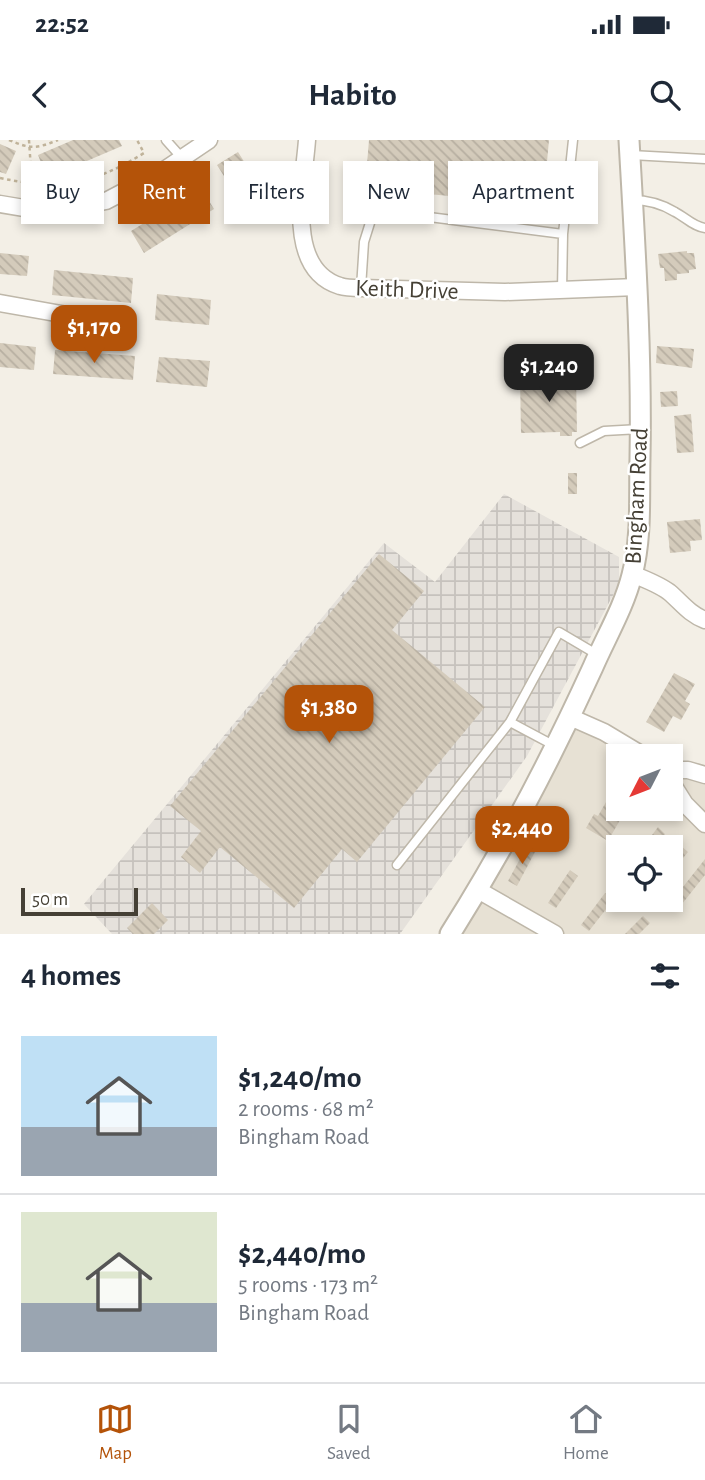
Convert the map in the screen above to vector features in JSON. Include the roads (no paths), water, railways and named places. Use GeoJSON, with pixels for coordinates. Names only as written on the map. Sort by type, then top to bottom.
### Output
{"type":"FeatureCollection","features":[{"type":"Feature","properties":{"kind":"street"},"geometry":{"type":"LineString","coordinates":[[0,204],[48,212],[106,201],[163,171],[209,140]]}},
{"type":"Feature","properties":{"kind":"street","name":"Keith Drive"},"geometry":{"type":"LineString","coordinates":[[307,140],[301,227],[307,253],[319,273],[329,281],[341,286],[361,288],[505,292],[636,287]]}},
{"type":"Feature","properties":{"kind":"street","name":"Bingham Road"},"geometry":{"type":"LineString","coordinates":[[451,934],[478,890],[570,717],[632,574],[638,534],[640,429],[629,147]]}},
{"type":"Feature","properties":{"kind":"street"},"geometry":{"type":"LineString","coordinates":[[0,303],[67,315],[123,315]]}},
{"type":"Feature","properties":{"kind":"street"},"geometry":{"type":"LineString","coordinates":[[632,574],[655,583],[686,609],[705,620]]}},
{"type":"Feature","properties":{"kind":"street"},"geometry":{"type":"LineString","coordinates":[[570,717],[624,744]]}},
{"type":"Feature","properties":{"kind":"street"},"geometry":{"type":"LineString","coordinates":[[683,770],[705,775]]}},
{"type":"Feature","properties":{"kind":"street"},"geometry":{"type":"LineString","coordinates":[[683,801],[705,824]]}},
{"type":"Feature","properties":{"kind":"street"},"geometry":{"type":"LineString","coordinates":[[478,890],[555,934]]}},
{"type":"Feature","properties":{"kind":"lane"},"geometry":{"type":"LineString","coordinates":[[166,140],[181,158]]}},
{"type":"Feature","properties":{"kind":"lane"},"geometry":{"type":"LineString","coordinates":[[562,291],[563,234],[573,140]]}},
{"type":"Feature","properties":{"kind":"lane"},"geometry":{"type":"LineString","coordinates":[[629,147],[705,159]]}},
{"type":"Feature","properties":{"kind":"lane"},"geometry":{"type":"LineString","coordinates":[[632,200],[653,202],[675,211],[699,228],[705,228]]}},
{"type":"Feature","properties":{"kind":"lane"},"geometry":{"type":"LineString","coordinates":[[361,288],[364,242],[374,210],[563,234]]}},
{"type":"Feature","properties":{"kind":"lane"},"geometry":{"type":"LineString","coordinates":[[580,443],[604,431],[640,429]]}},
{"type":"Feature","properties":{"kind":"lane"},"geometry":{"type":"LineString","coordinates":[[397,865],[510,722],[559,632],[598,655]]}},
{"type":"Feature","properties":{"kind":"lane"},"geometry":{"type":"LineString","coordinates":[[510,722],[555,746]]}}]}
